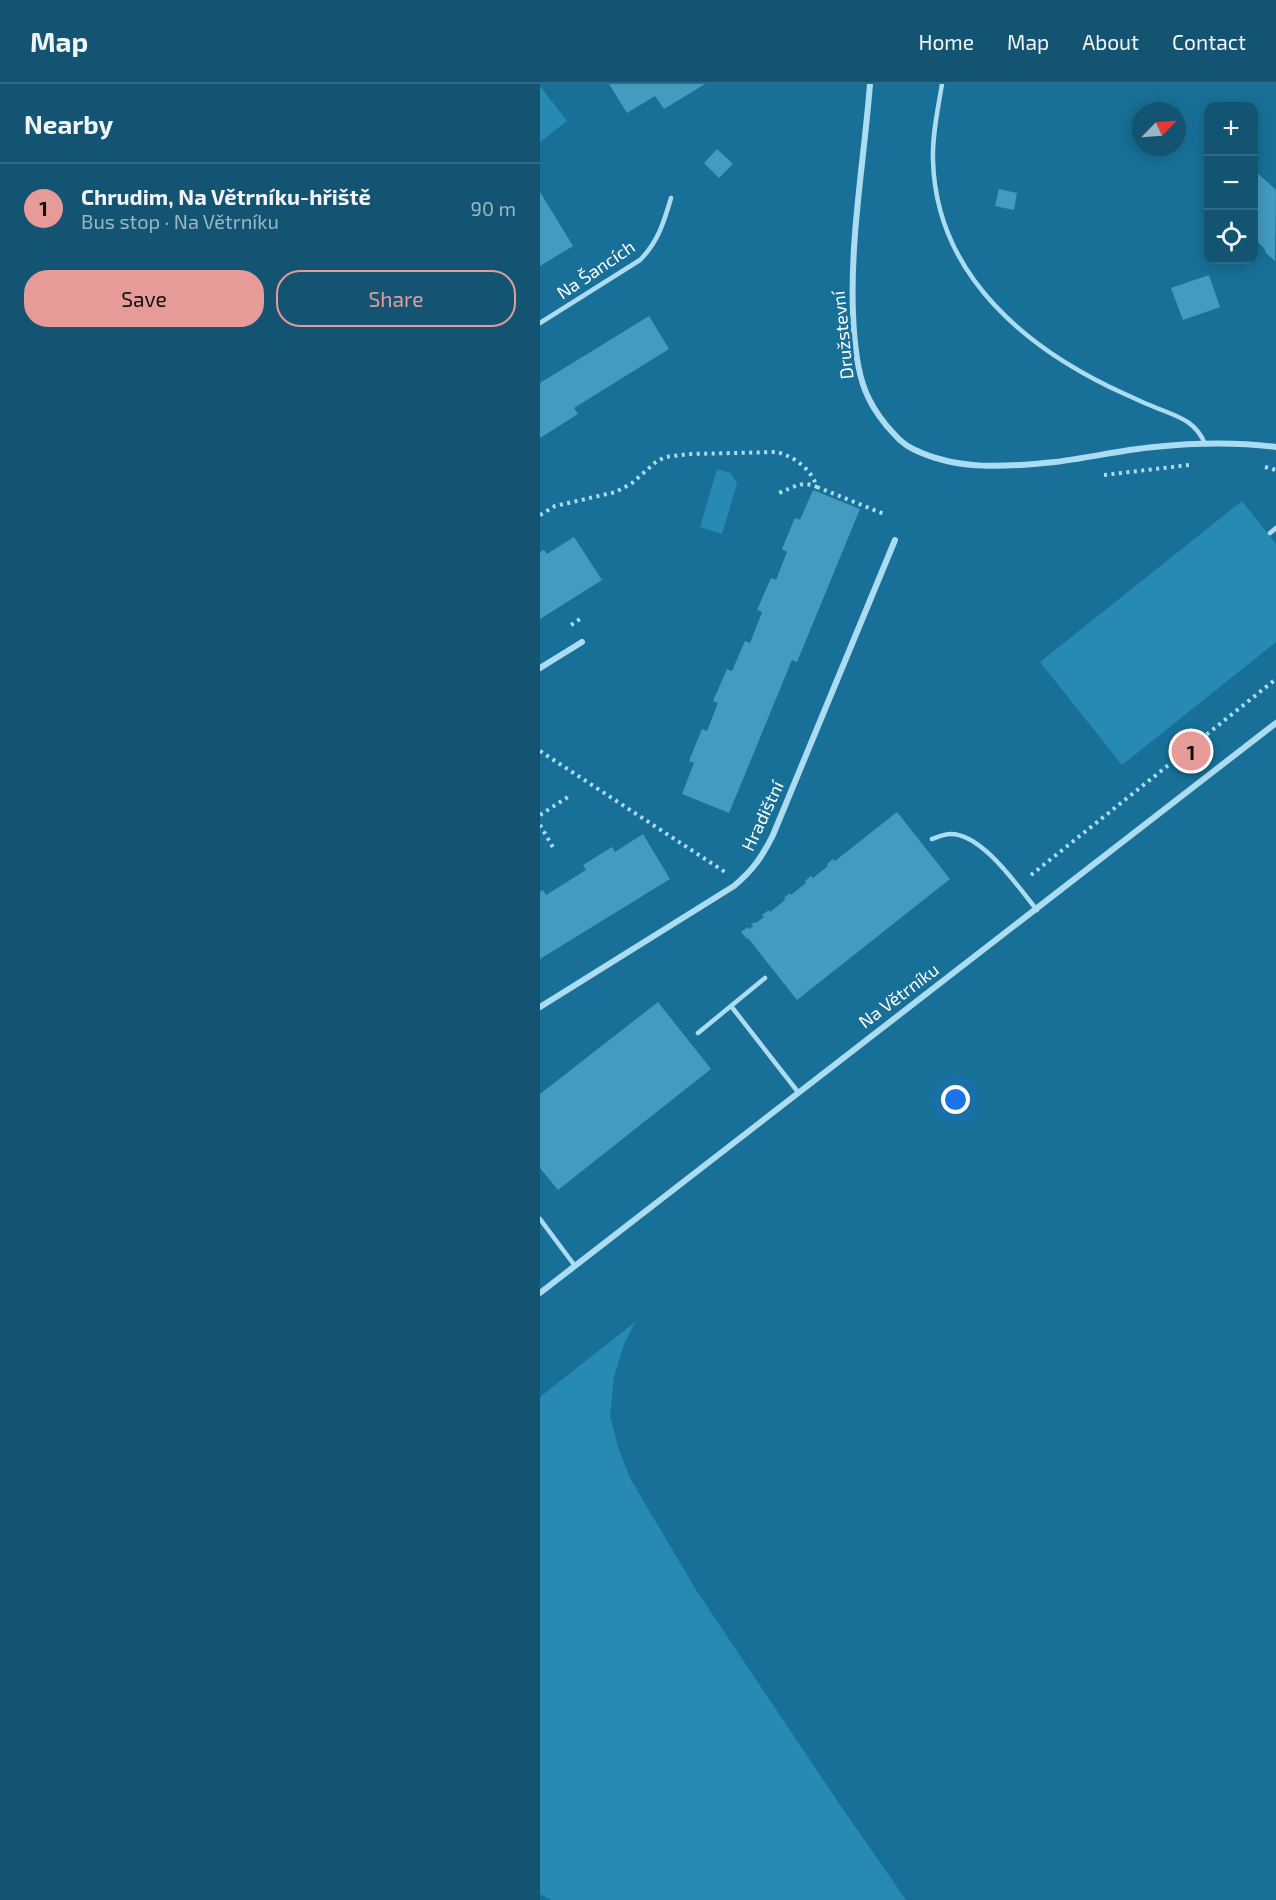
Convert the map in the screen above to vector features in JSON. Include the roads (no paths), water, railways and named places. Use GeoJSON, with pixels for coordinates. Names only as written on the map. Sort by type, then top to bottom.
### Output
{"type":"FeatureCollection","features":[{"type":"Feature","properties":{"kind":"street","name":"Družstevní"},"geometry":{"type":"LineString","coordinates":[[870,84],[852,275],[854,334],[865,391],[878,415],[894,435],[911,448],[934,458],[958,464],[995,467],[1154,447],[1251,444],[1276,447]]}},
{"type":"Feature","properties":{"kind":"street","name":"Hradištní"},"geometry":{"type":"LineString","coordinates":[[540,1006],[734,886],[747,876],[760,860],[773,835],[895,540]]}},
{"type":"Feature","properties":{"kind":"street"},"geometry":{"type":"LineString","coordinates":[[540,668],[582,642]]}},
{"type":"Feature","properties":{"kind":"street","name":"Na Větrníku"},"geometry":{"type":"LineString","coordinates":[[540,1293],[1276,723]]}},
{"type":"Feature","properties":{"kind":"lane"},"geometry":{"type":"LineString","coordinates":[[942,84],[933,143],[936,189],[948,236],[969,275],[1005,316],[1043,348],[1114,389],[1189,422],[1202,436],[1205,445]]}},
{"type":"Feature","properties":{"kind":"lane","name":"Na Šancích"},"geometry":{"type":"LineString","coordinates":[[540,323],[649,252],[662,230],[671,198]]}},
{"type":"Feature","properties":{"kind":"lane"},"geometry":{"type":"LineString","coordinates":[[1270,533],[1276,528]]}},
{"type":"Feature","properties":{"kind":"lane"},"geometry":{"type":"LineString","coordinates":[[932,839],[951,833],[969,839],[998,863],[1037,910]]}},
{"type":"Feature","properties":{"kind":"lane"},"geometry":{"type":"LineString","coordinates":[[698,1033],[765,978]]}},
{"type":"Feature","properties":{"kind":"lane"},"geometry":{"type":"LineString","coordinates":[[730,1006],[798,1092]]}},
{"type":"Feature","properties":{"kind":"lane"},"geometry":{"type":"LineString","coordinates":[[540,1218],[575,1266]]}},
{"type":"Feature","properties":{"kind":"place","name":"Chrudim, Na Větrníku-hřiště"},"geometry":{"type":"Point","coordinates":[1191,751]}}]}
